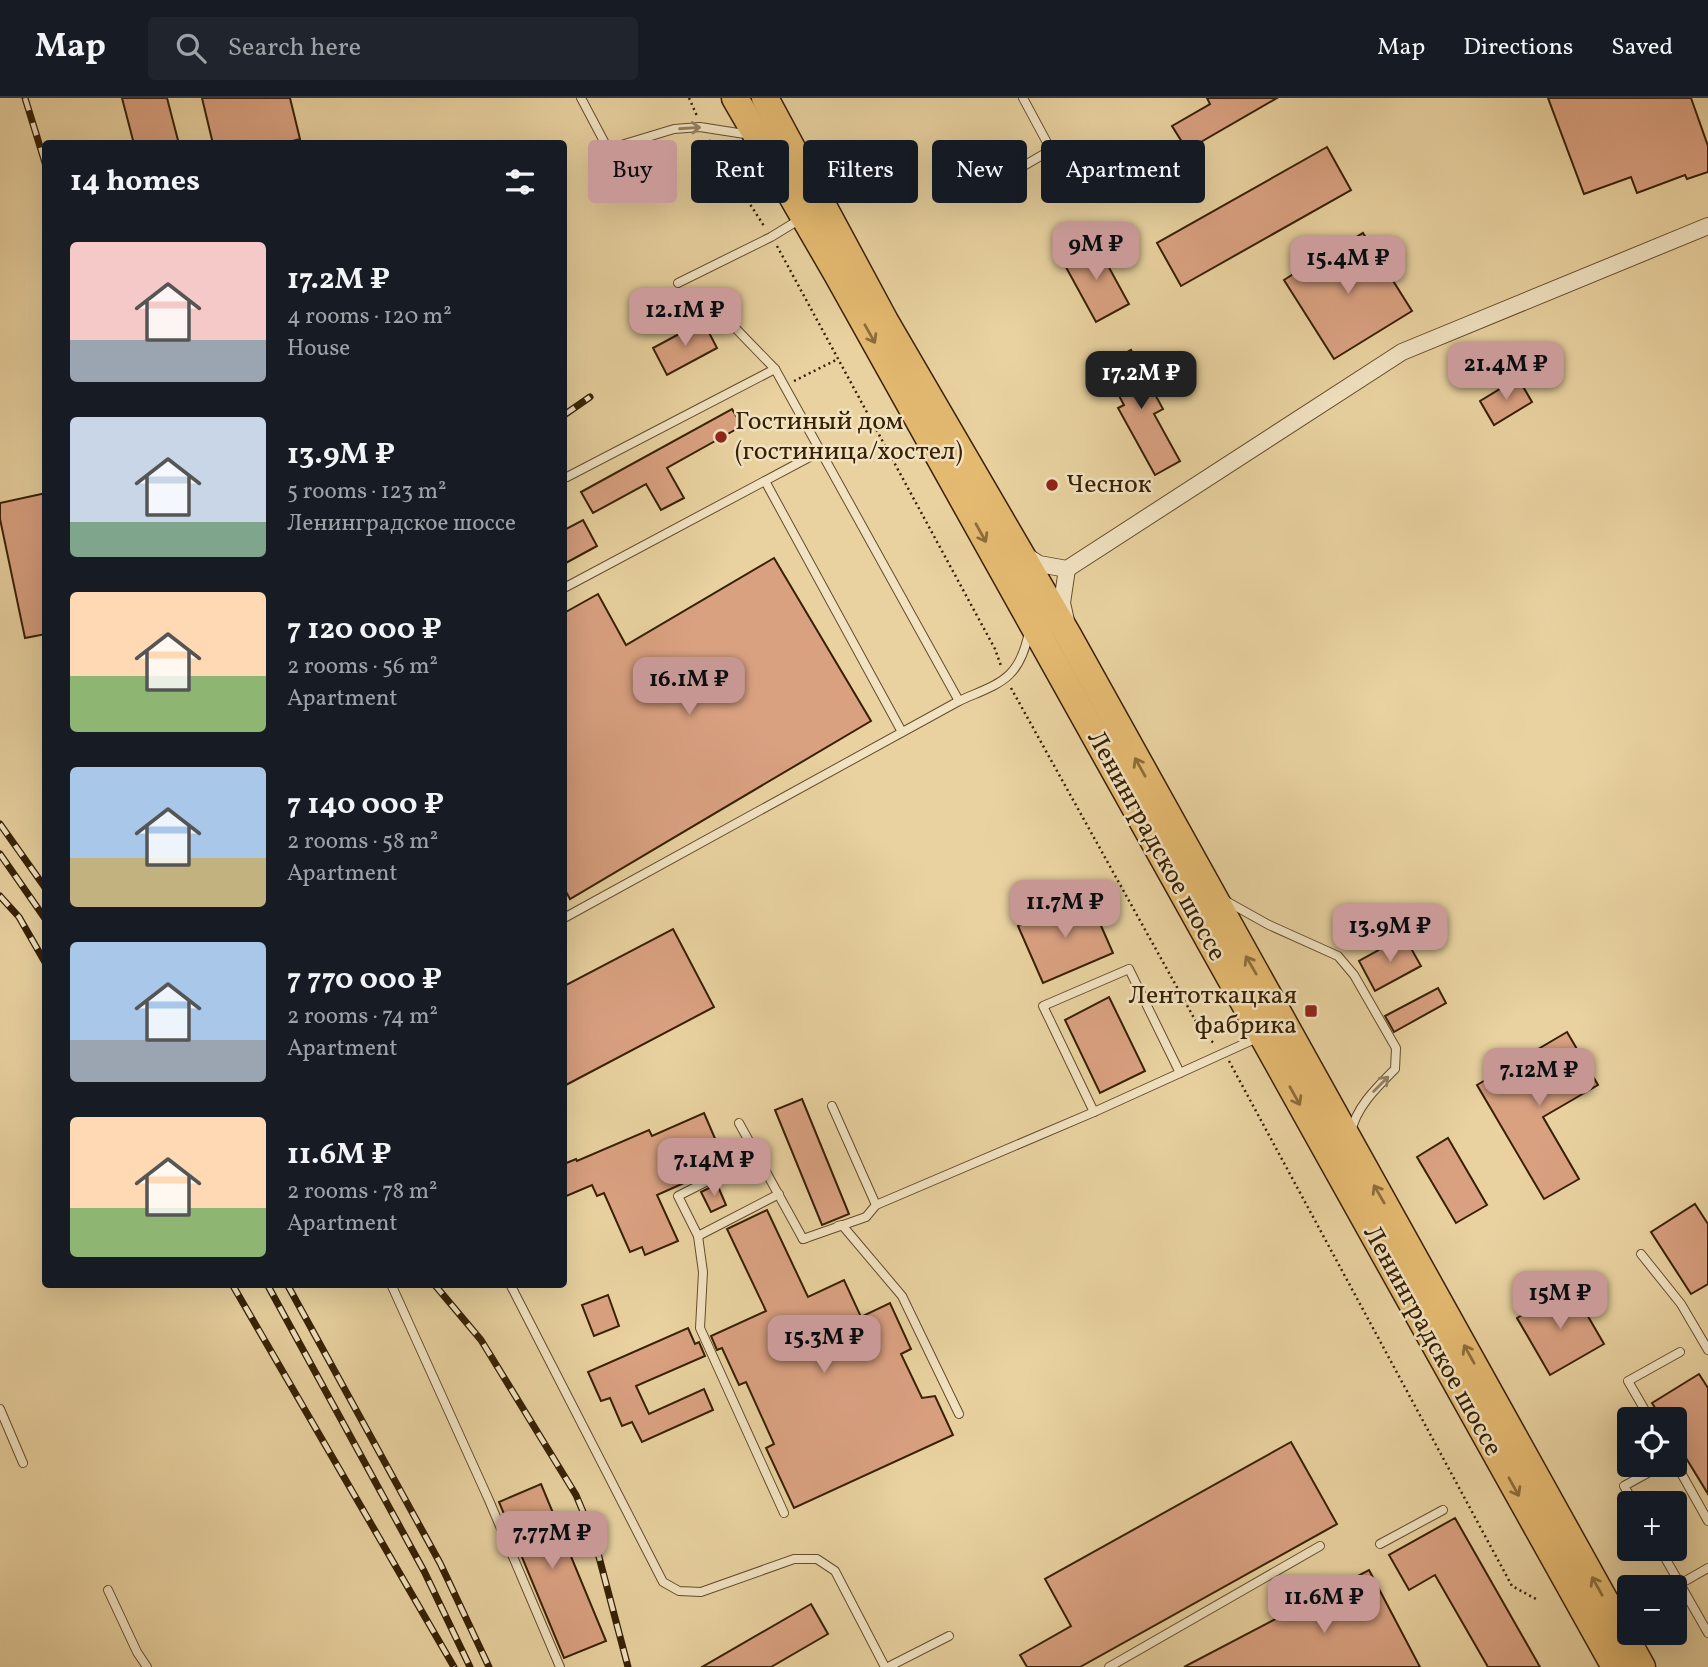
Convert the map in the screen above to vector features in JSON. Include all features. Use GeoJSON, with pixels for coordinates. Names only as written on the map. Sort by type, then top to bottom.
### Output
{"type":"FeatureCollection","features":[{"type":"Feature","properties":{"kind":"highway","name":"Ленинградское шоссе"},"geometry":{"type":"LineString","coordinates":[[735,98],[802,218],[844,286],[1031,622],[1274,1030],[1350,1142],[1642,1667]]}},
{"type":"Feature","properties":{"kind":"highway","name":"Ленинградское шоссе"},"geometry":{"type":"LineString","coordinates":[[765,98],[854,265],[1068,635],[1208,888],[1274,1030],[1327,1154],[1615,1667]]}},
{"type":"Feature","properties":{"kind":"street"},"geometry":{"type":"LineString","coordinates":[[1019,550],[1039,564],[1067,569],[1402,352],[1708,226]]}},
{"type":"Feature","properties":{"kind":"street"},"geometry":{"type":"LineString","coordinates":[[1067,569],[1062,603],[1068,635]]}},
{"type":"Feature","properties":{"kind":"lane"},"geometry":{"type":"LineString","coordinates":[[581,98],[608,149],[674,130],[700,127],[756,136]]}},
{"type":"Feature","properties":{"kind":"lane"},"geometry":{"type":"LineString","coordinates":[[1023,98],[1051,150],[1027,164]]}},
{"type":"Feature","properties":{"kind":"lane"},"geometry":{"type":"LineString","coordinates":[[678,283],[771,237],[802,218]]}},
{"type":"Feature","properties":{"kind":"lane"},"geometry":{"type":"LineString","coordinates":[[714,306],[775,369],[959,701]]}},
{"type":"Feature","properties":{"kind":"lane"},"geometry":{"type":"LineString","coordinates":[[567,477],[775,369]]}},
{"type":"Feature","properties":{"kind":"lane"},"geometry":{"type":"LineString","coordinates":[[567,586],[821,451]]}},
{"type":"Feature","properties":{"kind":"lane"},"geometry":{"type":"LineString","coordinates":[[765,481],[902,732]]}},
{"type":"Feature","properties":{"kind":"lane"},"geometry":{"type":"LineString","coordinates":[[567,916],[959,701],[1006,680],[1022,654],[1031,622]]}},
{"type":"Feature","properties":{"kind":"lane"},"geometry":{"type":"LineString","coordinates":[[1208,888],[1230,904],[1338,956],[1354,975],[1396,1048],[1395,1069],[1372,1092],[1352,1125],[1350,1142]]}},
{"type":"Feature","properties":{"kind":"lane"},"geometry":{"type":"LineString","coordinates":[[1094,1112],[1042,1006],[1129,969],[1181,1073]]}},
{"type":"Feature","properties":{"kind":"lane"},"geometry":{"type":"LineString","coordinates":[[738,1123],[803,1239],[866,1217],[876,1205],[1094,1112],[1274,1030]]}},
{"type":"Feature","properties":{"kind":"lane"},"geometry":{"type":"LineString","coordinates":[[832,1106],[876,1205]]}},
{"type":"Feature","properties":{"kind":"lane"},"geometry":{"type":"LineString","coordinates":[[757,1156],[678,1196],[698,1236],[704,1272],[700,1328],[784,1513]]}},
{"type":"Feature","properties":{"kind":"lane"},"geometry":{"type":"LineString","coordinates":[[698,1236],[779,1194]]}},
{"type":"Feature","properties":{"kind":"lane"},"geometry":{"type":"LineString","coordinates":[[842,1225],[902,1296],[959,1414]]}},
{"type":"Feature","properties":{"kind":"lane"},"geometry":{"type":"LineString","coordinates":[[1641,1254],[1681,1304],[1708,1350]]}},
{"type":"Feature","properties":{"kind":"lane"},"geometry":{"type":"LineString","coordinates":[[393,1288],[488,1498],[560,1667]]}},
{"type":"Feature","properties":{"kind":"lane"},"geometry":{"type":"LineString","coordinates":[[512,1288],[663,1582],[680,1591],[701,1592],[794,1559],[817,1559],[835,1572],[887,1667],[949,1636]]}},
{"type":"Feature","properties":{"kind":"lane"},"geometry":{"type":"LineString","coordinates":[[1643,1407],[1628,1381],[1680,1352]]}},
{"type":"Feature","properties":{"kind":"lane"},"geometry":{"type":"LineString","coordinates":[[0,1409],[23,1463]]}},
{"type":"Feature","properties":{"kind":"lane"},"geometry":{"type":"LineString","coordinates":[[1627,1491],[1624,1486],[1640,1477]]}},
{"type":"Feature","properties":{"kind":"lane"},"geometry":{"type":"LineString","coordinates":[[1683,1477],[1708,1521]]}},
{"type":"Feature","properties":{"kind":"lane"},"geometry":{"type":"LineString","coordinates":[[1380,1544],[1443,1510]]}},
{"type":"Feature","properties":{"kind":"lane"},"geometry":{"type":"LineString","coordinates":[[1109,1667],[1320,1546]]}},
{"type":"Feature","properties":{"kind":"lane"},"geometry":{"type":"LineString","coordinates":[[1687,1580],[1708,1568]]}},
{"type":"Feature","properties":{"kind":"lane"},"geometry":{"type":"LineString","coordinates":[[108,1590],[147,1667]]}},
{"type":"Feature","properties":{"kind":"lane"},"geometry":{"type":"LineString","coordinates":[[1687,1596],[1708,1633]]}},
{"type":"Feature","properties":{"kind":"path"},"geometry":{"type":"LineString","coordinates":[[689,98],[700,127],[771,237],[838,359],[995,649],[1006,680],[1204,1036],[1224,1052],[1512,1586],[1536,1599]]}},
{"type":"Feature","properties":{"kind":"path"},"geometry":{"type":"LineString","coordinates":[[785,386],[838,359]]}},
{"type":"Feature","properties":{"kind":"building"},"geometry":{"type":"Polygon","coordinates":[[[122,98],[167,98],[178,140],[133,140],[122,98]]]}},
{"type":"Feature","properties":{"kind":"building"},"geometry":{"type":"Polygon","coordinates":[[[202,98],[290,98],[300,139],[212,140],[202,98]]]}},
{"type":"Feature","properties":{"kind":"building"},"geometry":{"type":"Polygon","coordinates":[[[1207,98],[1277,98],[1204,140],[1181,140],[1172,126],[1210,104],[1207,98]]]}},
{"type":"Feature","properties":{"kind":"building"},"geometry":{"type":"Polygon","coordinates":[[[1548,98],[1691,98],[1708,146],[1708,172],[1687,179],[1685,175],[1637,193],[1631,177],[1584,194],[1548,98]]]}},
{"type":"Feature","properties":{"kind":"building"},"geometry":{"type":"Polygon","coordinates":[[[1327,147],[1351,190],[1181,286],[1157,243],[1327,147]]]}},
{"type":"Feature","properties":{"kind":"building"},"geometry":{"type":"Polygon","coordinates":[[[1363,233],[1412,311],[1334,359],[1284,280],[1363,233]]]}},
{"type":"Feature","properties":{"kind":"building"},"geometry":{"type":"Polygon","coordinates":[[[1095,242],[1129,304],[1096,322],[1062,260],[1095,242]]]}},
{"type":"Feature","properties":{"kind":"building"},"geometry":{"type":"Polygon","coordinates":[[[703,321],[717,348],[667,375],[653,348],[703,321]]]}},
{"type":"Feature","properties":{"kind":"building"},"geometry":{"type":"Polygon","coordinates":[[[1131,350],[1163,409],[1154,414],[1180,461],[1155,475],[1118,408],[1124,405],[1103,366],[1131,350]]]}},
{"type":"Feature","properties":{"kind":"building"},"geometry":{"type":"Polygon","coordinates":[[[1518,378],[1532,402],[1494,425],[1480,401],[1518,378]]]}},
{"type":"Feature","properties":{"kind":"building"},"geometry":{"type":"Polygon","coordinates":[[[732,409],[742,426],[667,468],[684,498],[661,510],[646,484],[593,513],[581,492],[732,409]]]}},
{"type":"Feature","properties":{"kind":"building"},"geometry":{"type":"Polygon","coordinates":[[[42,494],[42,635],[25,638],[0,519],[0,503],[42,494]]]}},
{"type":"Feature","properties":{"kind":"building"},"geometry":{"type":"Polygon","coordinates":[[[583,520],[597,546],[567,562],[567,528],[583,520]]]}},
{"type":"Feature","properties":{"kind":"building"},"geometry":{"type":"Polygon","coordinates":[[[774,558],[871,721],[570,899],[567,894],[567,611],[598,594],[626,645],[774,558]]]}},
{"type":"Feature","properties":{"kind":"building"},"geometry":{"type":"Polygon","coordinates":[[[1088,896],[1113,953],[1043,983],[1018,926],[1088,896]]]}},
{"type":"Feature","properties":{"kind":"building"},"geometry":{"type":"Polygon","coordinates":[[[673,929],[714,1007],[567,1084],[567,984],[673,929]]]}},
{"type":"Feature","properties":{"kind":"building"},"geometry":{"type":"Polygon","coordinates":[[[1404,936],[1421,966],[1375,991],[1359,961],[1404,936]]]}},
{"type":"Feature","properties":{"kind":"building"},"geometry":{"type":"Polygon","coordinates":[[[1438,988],[1446,1003],[1394,1032],[1385,1016],[1438,988]]]}},
{"type":"Feature","properties":{"kind":"building"},"geometry":{"type":"Polygon","coordinates":[[[1109,997],[1145,1071],[1100,1093],[1065,1020],[1109,997]]]}},
{"type":"Feature","properties":{"kind":"building"},"geometry":{"type":"Polygon","coordinates":[[[1567,1032],[1598,1085],[1543,1117],[1579,1179],[1544,1199],[1477,1085],[1567,1032]]]}},
{"type":"Feature","properties":{"kind":"building"},"geometry":{"type":"Polygon","coordinates":[[[802,1099],[849,1214],[822,1225],[775,1110],[802,1099]]]}},
{"type":"Feature","properties":{"kind":"building"},"geometry":{"type":"Polygon","coordinates":[[[704,1113],[726,1164],[696,1180],[695,1178],[657,1195],[678,1241],[645,1255],[642,1247],[630,1252],[604,1193],[597,1196],[592,1185],[567,1196],[567,1163],[649,1130],[652,1136],[704,1113]]]}},
{"type":"Feature","properties":{"kind":"building"},"geometry":{"type":"Polygon","coordinates":[[[1448,1138],[1487,1205],[1456,1223],[1417,1157],[1448,1138]]]}},
{"type":"Feature","properties":{"kind":"building"},"geometry":{"type":"Polygon","coordinates":[[[717,1184],[726,1205],[711,1212],[701,1192],[717,1184]]]}},
{"type":"Feature","properties":{"kind":"building"},"geometry":{"type":"Polygon","coordinates":[[[1695,1204],[1708,1224],[1708,1284],[1691,1294],[1651,1232],[1695,1204]]]}},
{"type":"Feature","properties":{"kind":"building"},"geometry":{"type":"Polygon","coordinates":[[[767,1210],[808,1297],[844,1280],[861,1317],[890,1303],[911,1349],[901,1354],[922,1398],[935,1396],[953,1435],[794,1508],[766,1448],[774,1444],[746,1382],[739,1385],[722,1348],[717,1350],[711,1336],[766,1311],[727,1229],[767,1210]]]}},
{"type":"Feature","properties":{"kind":"building"},"geometry":{"type":"Polygon","coordinates":[[[1571,1287],[1604,1344],[1550,1375],[1517,1318],[1571,1287]]]}},
{"type":"Feature","properties":{"kind":"building"},"geometry":{"type":"Polygon","coordinates":[[[608,1295],[619,1326],[594,1336],[582,1305],[608,1295]]]}},
{"type":"Feature","properties":{"kind":"building"},"geometry":{"type":"Polygon","coordinates":[[[688,1328],[695,1344],[699,1342],[705,1356],[636,1386],[649,1414],[704,1389],[713,1410],[642,1442],[632,1422],[622,1426],[610,1398],[601,1401],[588,1372],[688,1328]]]}},
{"type":"Feature","properties":{"kind":"building"},"geometry":{"type":"Polygon","coordinates":[[[1699,1374],[1708,1388],[1708,1494],[1687,1460],[1687,1407],[1654,1407],[1652,1403],[1699,1374]]]}},
{"type":"Feature","properties":{"kind":"building"},"geometry":{"type":"Polygon","coordinates":[[[1291,1442],[1337,1524],[1080,1667],[1027,1667],[1020,1655],[1071,1626],[1045,1579],[1291,1442]]]}},
{"type":"Feature","properties":{"kind":"building"},"geometry":{"type":"Polygon","coordinates":[[[541,1484],[606,1641],[564,1658],[499,1502],[541,1484]]]}},
{"type":"Feature","properties":{"kind":"building"},"geometry":{"type":"Polygon","coordinates":[[[1455,1518],[1540,1667],[1488,1667],[1435,1575],[1409,1590],[1389,1555],[1455,1518]]]}},
{"type":"Feature","properties":{"kind":"building"},"geometry":{"type":"Polygon","coordinates":[[[1369,1570],[1420,1667],[1184,1667],[1369,1570]]]}},
{"type":"Feature","properties":{"kind":"building"},"geometry":{"type":"Polygon","coordinates":[[[811,1604],[828,1634],[771,1667],[702,1667],[811,1604]]]}},
{"type":"Feature","properties":{"kind":"railway"},"geometry":{"type":"LineString","coordinates":[[25,98],[42,153]]}},
{"type":"Feature","properties":{"kind":"railway"},"geometry":{"type":"LineString","coordinates":[[567,413],[590,397]]}},
{"type":"Feature","properties":{"kind":"railway"},"geometry":{"type":"LineString","coordinates":[[0,824],[42,883]]}},
{"type":"Feature","properties":{"kind":"railway"},"geometry":{"type":"LineString","coordinates":[[0,854],[42,914]]}},
{"type":"Feature","properties":{"kind":"railway"},"geometry":{"type":"LineString","coordinates":[[0,896],[19,917],[42,957]]}},
{"type":"Feature","properties":{"kind":"railway"},"geometry":{"type":"LineString","coordinates":[[234,1288],[454,1667]]}},
{"type":"Feature","properties":{"kind":"railway"},"geometry":{"type":"LineString","coordinates":[[269,1288],[424,1571],[470,1667]]}},
{"type":"Feature","properties":{"kind":"railway"},"geometry":{"type":"LineString","coordinates":[[289,1288],[440,1563],[489,1667]]}},
{"type":"Feature","properties":{"kind":"railway"},"geometry":{"type":"LineString","coordinates":[[437,1288],[481,1340],[576,1495],[594,1538],[628,1667]]}},
{"type":"Feature","properties":{"kind":"place","name":"Гостиный дом (гостиница/хостел)"},"geometry":{"type":"Point","coordinates":[721,437]}},
{"type":"Feature","properties":{"kind":"place","name":"Чеснок"},"geometry":{"type":"Point","coordinates":[1052,485]}},
{"type":"Feature","properties":{"kind":"place","name":"Лентоткацкая фабрика"},"geometry":{"type":"Point","coordinates":[1311,1011]}}]}
